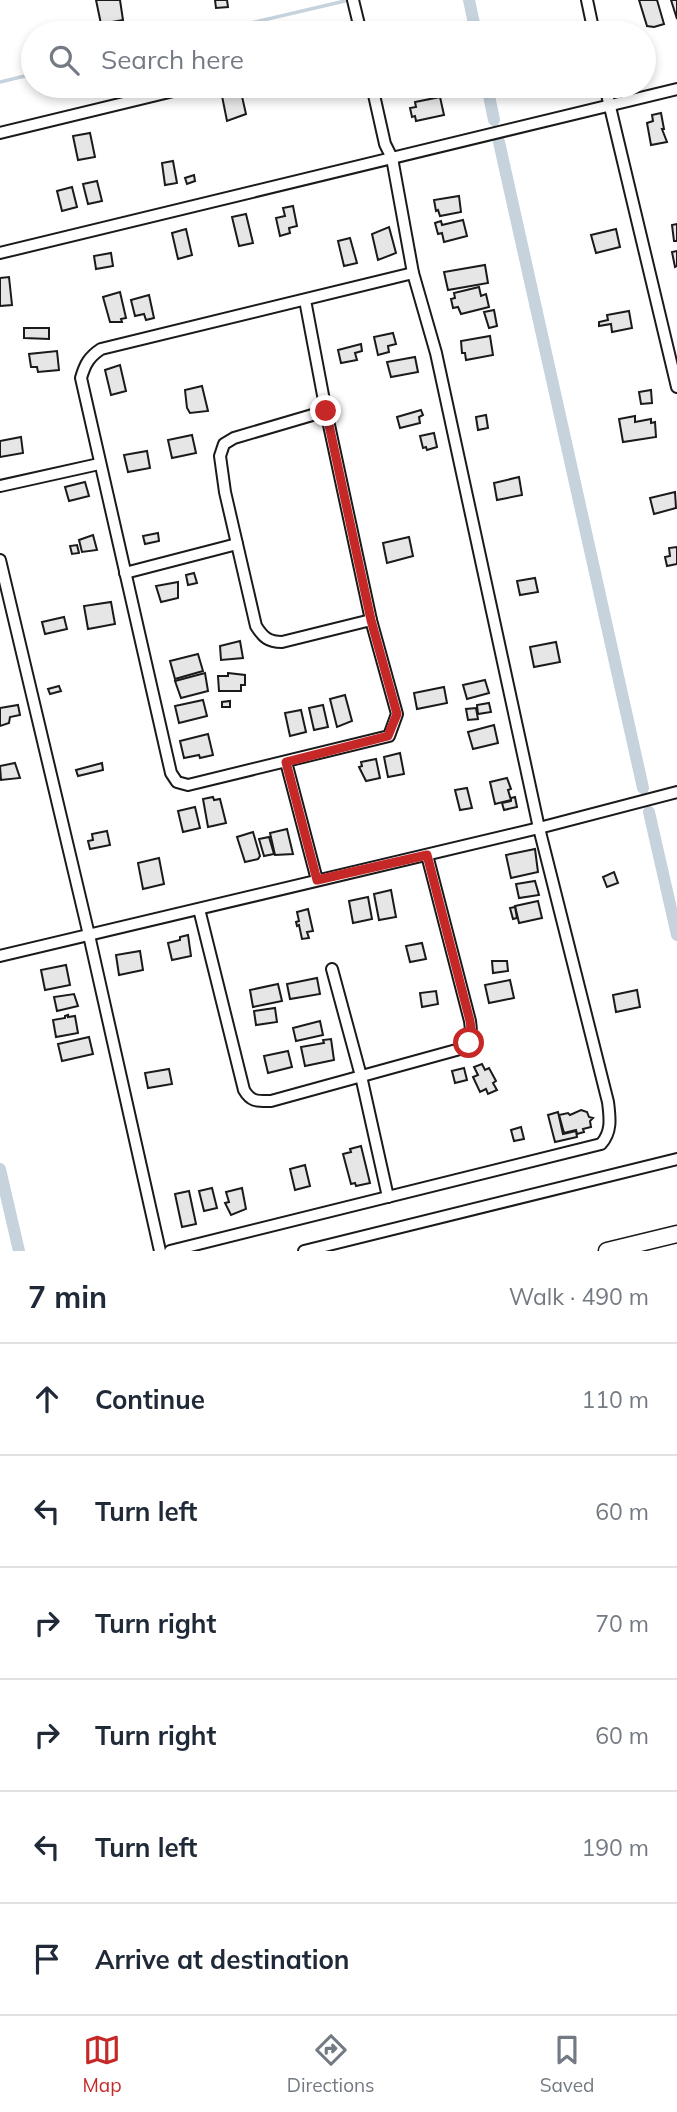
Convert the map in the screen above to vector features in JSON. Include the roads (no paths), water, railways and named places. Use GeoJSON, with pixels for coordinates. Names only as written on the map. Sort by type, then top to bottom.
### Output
{"type":"FeatureCollection","features":[{"type":"Feature","properties":{"kind":"main road"},"geometry":{"type":"LineString","coordinates":[[607,1251],[677,1234]]}},
{"type":"Feature","properties":{"kind":"street"},"geometry":{"type":"LineString","coordinates":[[353,0],[358,21]]}},
{"type":"Feature","properties":{"kind":"street"},"geometry":{"type":"LineString","coordinates":[[587,0],[591,21]]}},
{"type":"Feature","properties":{"kind":"street"},"geometry":{"type":"LineString","coordinates":[[656,94],[677,89]]}},
{"type":"Feature","properties":{"kind":"street"},"geometry":{"type":"LineString","coordinates":[[0,133],[144,98]]}},
{"type":"Feature","properties":{"kind":"street"},"geometry":{"type":"LineString","coordinates":[[170,1251],[601,1144],[607,1138],[610,1123],[608,1102],[539,828],[436,354],[413,273],[391,158],[385,144],[375,98]]}},
{"type":"Feature","properties":{"kind":"street"},"geometry":{"type":"LineString","coordinates":[[608,98],[677,387]]}},
{"type":"Feature","properties":{"kind":"street"},"geometry":{"type":"LineString","coordinates":[[0,253],[639,98]]}},
{"type":"Feature","properties":{"kind":"street"},"geometry":{"type":"LineString","coordinates":[[305,300],[371,620],[397,714],[388,736],[188,785],[177,782],[171,773],[81,378],[86,363],[101,349],[413,273]]}},
{"type":"Feature","properties":{"kind":"street"},"geometry":{"type":"LineString","coordinates":[[326,411],[234,438],[224,444],[220,456],[237,544],[256,625],[263,637],[272,642],[282,642],[371,620]]}},
{"type":"Feature","properties":{"kind":"street"},"geometry":{"type":"LineString","coordinates":[[0,486],[99,464]]}},
{"type":"Feature","properties":{"kind":"street"},"geometry":{"type":"LineString","coordinates":[[125,573],[237,544]]}},
{"type":"Feature","properties":{"kind":"street"},"geometry":{"type":"LineString","coordinates":[[0,560],[89,935],[160,1251]]}},
{"type":"Feature","properties":{"kind":"street"},"geometry":{"type":"LineString","coordinates":[[286,762],[317,880]]}},
{"type":"Feature","properties":{"kind":"street"},"geometry":{"type":"LineString","coordinates":[[0,956],[539,828],[677,792]]}},
{"type":"Feature","properties":{"kind":"street"},"geometry":{"type":"LineString","coordinates":[[199,909],[244,1090],[249,1098],[255,1101],[271,1101],[460,1049],[469,1043],[472,1036],[427,855]]}},
{"type":"Feature","properties":{"kind":"street"},"geometry":{"type":"LineString","coordinates":[[332,969],[361,1076],[388,1197]]}},
{"type":"Feature","properties":{"kind":"street"},"geometry":{"type":"LineString","coordinates":[[304,1251],[677,1158]]}},
{"type":"Feature","properties":{"kind":"waterway"},"geometry":{"type":"LineString","coordinates":[[259,21],[349,0]]}},
{"type":"Feature","properties":{"kind":"waterway"},"geometry":{"type":"LineString","coordinates":[[469,0],[473,21]]}},
{"type":"Feature","properties":{"kind":"waterway"},"geometry":{"type":"LineString","coordinates":[[0,82],[21,77]]}},
{"type":"Feature","properties":{"kind":"waterway"},"geometry":{"type":"LineString","coordinates":[[489,98],[494,120]]}},
{"type":"Feature","properties":{"kind":"waterway"},"geometry":{"type":"LineString","coordinates":[[499,142],[643,788]]}},
{"type":"Feature","properties":{"kind":"waterway"},"geometry":{"type":"LineString","coordinates":[[649,812],[677,935]]}},
{"type":"Feature","properties":{"kind":"waterway"},"geometry":{"type":"LineString","coordinates":[[0,1169],[19,1251]]}}]}
